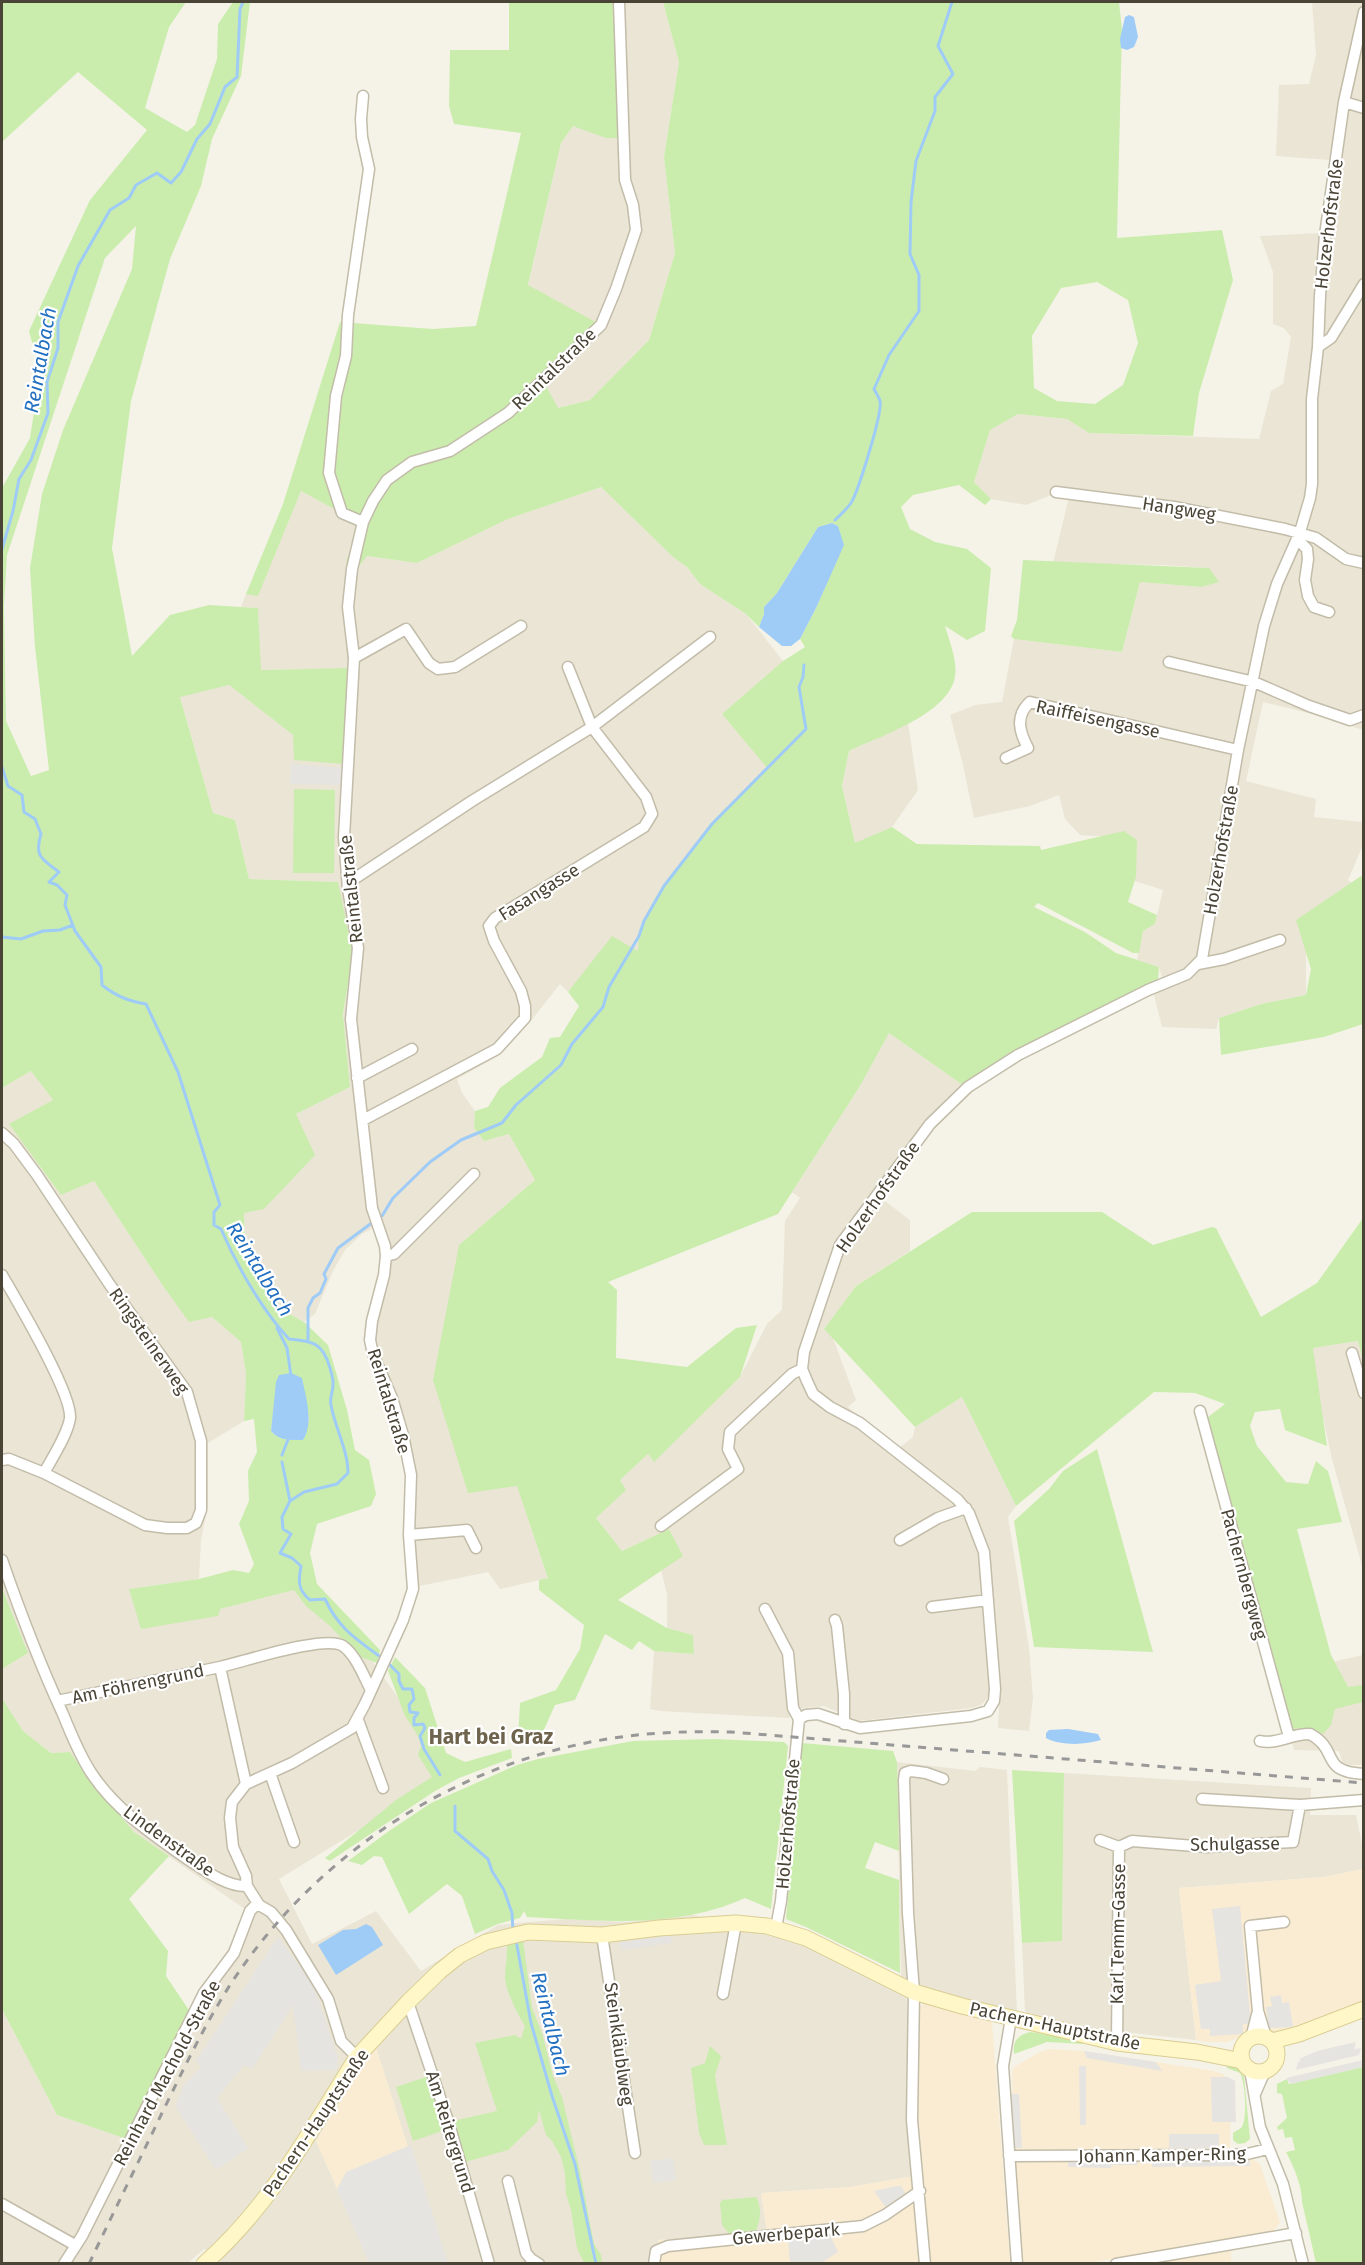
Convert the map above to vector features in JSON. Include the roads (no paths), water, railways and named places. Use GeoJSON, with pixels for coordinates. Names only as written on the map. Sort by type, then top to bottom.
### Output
{"type":"FeatureCollection","features":[{"type":"Feature","properties":{"kind":"main road","name":"Pachern-Hauptstraße"},"geometry":{"type":"LineString","coordinates":[[204,2264],[256,2212],[283,2177],[357,2057],[408,2002],[460,1955],[486,1942],[507,1936],[528,1932],[602,1935],[659,1928],[736,1923],[776,1928],[806,1938],[914,1992],[1117,2043],[1197,2052],[1256,2052],[1364,2009]]}},
{"type":"Feature","properties":{"kind":"main road"},"geometry":{"type":"LineString","coordinates":[[1256,2052],[1273,2066],[1277,2057],[1302,2042],[1338,2030],[1364,2018]]}},
{"type":"Feature","properties":{"kind":"street","name":"Reintalstraße"},"geometry":{"type":"LineString","coordinates":[[246,1784],[330,1743],[352,1728],[403,1620],[413,1589],[409,1535],[411,1475],[403,1435],[392,1398],[373,1354],[370,1340],[372,1321],[384,1275],[386,1246],[372,1208],[351,1005],[358,948],[347,878],[344,837],[354,658],[348,607],[352,569],[363,522],[387,480],[412,462],[450,451],[508,413],[601,325],[636,230],[633,205],[625,180],[619,2]]}},
{"type":"Feature","properties":{"kind":"street","name":"Holzerhofstraße"},"geometry":{"type":"LineString","coordinates":[[802,1369],[807,1342],[840,1245],[926,1128],[945,1108],[968,1087],[1018,1055],[1148,990],[1187,974],[1198,964],[1204,952],[1238,750],[1264,626],[1277,584],[1299,536],[1312,484],[1312,399],[1318,347],[1325,235],[1344,102],[1364,12]]}},
{"type":"Feature","properties":{"kind":"street"},"geometry":{"type":"LineString","coordinates":[[363,96],[362,137],[369,169],[348,315],[346,356],[336,396],[329,473],[342,513],[363,522]]}},
{"type":"Feature","properties":{"kind":"street"},"geometry":{"type":"LineString","coordinates":[[1344,102],[1364,108]]}},
{"type":"Feature","properties":{"kind":"street","name":"Holzerhofstraße"},"geometry":{"type":"LineString","coordinates":[[1318,347],[1331,338],[1364,284]]}},
{"type":"Feature","properties":{"kind":"street","name":"Hangweg"},"geometry":{"type":"LineString","coordinates":[[1056,492],[1174,507],[1316,538],[1346,559],[1364,563]]}},
{"type":"Feature","properties":{"kind":"street"},"geometry":{"type":"LineString","coordinates":[[1299,536],[1307,549],[1305,580],[1308,596],[1314,607],[1329,612]]}},
{"type":"Feature","properties":{"kind":"street"},"geometry":{"type":"LineString","coordinates":[[354,658],[406,629],[429,663],[438,669],[455,667],[520,626]]}},
{"type":"Feature","properties":{"kind":"street"},"geometry":{"type":"LineString","coordinates":[[347,878],[357,877],[472,801],[592,727],[710,637]]}},
{"type":"Feature","properties":{"kind":"street"},"geometry":{"type":"LineString","coordinates":[[1169,662],[1254,682],[1309,706],[1350,720],[1364,715]]}},
{"type":"Feature","properties":{"kind":"street","name":"Fasangasse"},"geometry":{"type":"LineString","coordinates":[[363,1120],[497,1049],[525,1018],[525,1006],[489,926],[495,918],[644,827],[652,814],[646,797],[592,727],[568,667]]}},
{"type":"Feature","properties":{"kind":"street","name":"Raiffeisengasse"},"geometry":{"type":"LineString","coordinates":[[1006,758],[1028,748],[1023,738],[1019,719],[1023,709],[1030,702],[1238,750]]}},
{"type":"Feature","properties":{"kind":"street"},"geometry":{"type":"LineString","coordinates":[[1198,964],[1224,959],[1280,940]]}},
{"type":"Feature","properties":{"kind":"street"},"geometry":{"type":"LineString","coordinates":[[357,1078],[412,1049]]}},
{"type":"Feature","properties":{"kind":"street","name":"Ringsteinerweg"},"geometry":{"type":"LineString","coordinates":[[2,1133],[14,1144],[38,1175],[110,1285],[187,1392],[201,1441],[201,1510],[196,1523],[187,1528],[145,1525],[44,1473],[9,1459],[2,1460]]}},
{"type":"Feature","properties":{"kind":"street"},"geometry":{"type":"LineString","coordinates":[[386,1256],[394,1254],[474,1174]]}},
{"type":"Feature","properties":{"kind":"street"},"geometry":{"type":"LineString","coordinates":[[2,1275],[31,1324],[63,1391],[70,1413],[67,1429],[44,1473]]}},
{"type":"Feature","properties":{"kind":"street"},"geometry":{"type":"LineString","coordinates":[[1352,1353],[1364,1393]]}},
{"type":"Feature","properties":{"kind":"street"},"geometry":{"type":"LineString","coordinates":[[661,1526],[738,1469],[728,1449],[730,1432],[792,1374],[802,1369],[813,1394],[830,1407],[860,1423],[957,1498],[966,1508],[977,1530],[984,1552],[995,1689],[994,1701],[988,1711],[971,1716],[860,1728],[811,1713],[799,1719]]}},
{"type":"Feature","properties":{"kind":"street","name":"Pachernbergweg"},"geometry":{"type":"LineString","coordinates":[[1200,1411],[1289,1737]]}},
{"type":"Feature","properties":{"kind":"street"},"geometry":{"type":"LineString","coordinates":[[900,1540],[938,1518],[966,1508]]}},
{"type":"Feature","properties":{"kind":"street"},"geometry":{"type":"LineString","coordinates":[[409,1535],[467,1530],[476,1548]]}},
{"type":"Feature","properties":{"kind":"street","name":"Lindenstraße"},"geometry":{"type":"LineString","coordinates":[[2,1560],[24,1624],[92,1774],[117,1804],[148,1830],[196,1864],[229,1883],[238,1887],[247,1886]]}},
{"type":"Feature","properties":{"kind":"street"},"geometry":{"type":"LineString","coordinates":[[933,1607],[988,1600]]}},
{"type":"Feature","properties":{"kind":"street","name":"Holzerhofstraße"},"geometry":{"type":"LineString","coordinates":[[765,1609],[788,1653],[793,1708],[799,1719],[776,1928]]}},
{"type":"Feature","properties":{"kind":"street"},"geometry":{"type":"LineString","coordinates":[[835,1620],[844,1694],[843,1724]]}},
{"type":"Feature","properties":{"kind":"street","name":"Am Föhrengrund"},"geometry":{"type":"LineString","coordinates":[[57,1701],[220,1667],[307,1646],[335,1642],[348,1650],[371,1690]]}},
{"type":"Feature","properties":{"kind":"street","name":"Am Föhrengrund"},"geometry":{"type":"LineString","coordinates":[[220,1667],[246,1784]]}},
{"type":"Feature","properties":{"kind":"street"},"geometry":{"type":"LineString","coordinates":[[357,1720],[383,1788]]}},
{"type":"Feature","properties":{"kind":"street"},"geometry":{"type":"LineString","coordinates":[[1260,1741],[1275,1742],[1310,1734],[1325,1745],[1334,1765],[1340,1770],[1364,1774]]}},
{"type":"Feature","properties":{"kind":"street"},"geometry":{"type":"LineString","coordinates":[[925,2264],[912,2120],[914,1992],[908,1913],[904,1780],[906,1773],[911,1771],[943,1779]]}},
{"type":"Feature","properties":{"kind":"street"},"geometry":{"type":"LineString","coordinates":[[270,1773],[294,1842]]}},
{"type":"Feature","properties":{"kind":"street"},"geometry":{"type":"LineString","coordinates":[[246,1784],[232,1802],[230,1818],[233,1847],[246,1876],[247,1886],[259,1905],[271,1912],[290,1936],[328,1999],[341,2041],[357,2057]]}},
{"type":"Feature","properties":{"kind":"street"},"geometry":{"type":"LineString","coordinates":[[1202,1799],[1300,1805],[1364,1800]]}},
{"type":"Feature","properties":{"kind":"street","name":"Schulgasse"},"geometry":{"type":"LineString","coordinates":[[1175,1844],[1207,1846],[1293,1842],[1300,1805]]}},
{"type":"Feature","properties":{"kind":"street"},"geometry":{"type":"LineString","coordinates":[[1101,1840],[1119,1846]]}},
{"type":"Feature","properties":{"kind":"street","name":"Karl Temm-Gasse"},"geometry":{"type":"LineString","coordinates":[[1117,2043],[1119,1846],[1132,1841],[1175,1844]]}},
{"type":"Feature","properties":{"kind":"street","name":"Reinhard Machold-Straße"},"geometry":{"type":"LineString","coordinates":[[64,2264],[87,2226],[204,1993],[234,1953],[250,1911],[259,1905]]}},
{"type":"Feature","properties":{"kind":"street"},"geometry":{"type":"LineString","coordinates":[[1256,2052],[1258,2011],[1250,1926],[1284,1922]]}},
{"type":"Feature","properties":{"kind":"street"},"geometry":{"type":"LineString","coordinates":[[723,1994],[736,1923]]}},
{"type":"Feature","properties":{"kind":"street","name":"Steinkläublweg"},"geometry":{"type":"LineString","coordinates":[[602,1935],[635,2153]]}},
{"type":"Feature","properties":{"kind":"street","name":"Am Reitergrund"},"geometry":{"type":"LineString","coordinates":[[408,2002],[450,2127],[489,2264]]}},
{"type":"Feature","properties":{"kind":"street"},"geometry":{"type":"LineString","coordinates":[[1011,2018],[1003,2066],[1017,2264]]}},
{"type":"Feature","properties":{"kind":"street","name":"Johann Kamper-Ring"},"geometry":{"type":"LineString","coordinates":[[1009,2156],[1227,2155],[1247,2154],[1268,2149],[1260,2127],[1255,2094],[1256,2052]]}},
{"type":"Feature","properties":{"kind":"street"},"geometry":{"type":"LineString","coordinates":[[1268,2149],[1283,2184],[1303,2264]]}},
{"type":"Feature","properties":{"kind":"street"},"geometry":{"type":"LineString","coordinates":[[508,2181],[526,2253],[540,2264]]}},
{"type":"Feature","properties":{"kind":"street","name":"Gewerbepark"},"geometry":{"type":"LineString","coordinates":[[654,2264],[656,2252],[668,2246],[864,2226],[885,2215],[920,2191]]}},
{"type":"Feature","properties":{"kind":"street"},"geometry":{"type":"LineString","coordinates":[[2,2204],[75,2245]]}},
{"type":"Feature","properties":{"kind":"street"},"geometry":{"type":"LineString","coordinates":[[1116,2264],[1296,2233]]}},
{"type":"Feature","properties":{"kind":"water"},"geometry":{"type":"Polygon","coordinates":[[[1129,15],[1134,17],[1138,37],[1134,47],[1127,50],[1121,48],[1120,39],[1125,17],[1129,15]]]}},
{"type":"Feature","properties":{"kind":"water"},"geometry":{"type":"Polygon","coordinates":[[[832,523],[838,526],[844,545],[800,639],[791,646],[782,646],[759,627],[764,607],[777,593],[818,527],[832,523]]]}},
{"type":"Feature","properties":{"kind":"water"},"geometry":{"type":"Polygon","coordinates":[[[291,1373],[302,1378],[307,1402],[309,1418],[303,1440],[281,1438],[271,1431],[276,1382],[279,1375],[291,1373]]]}},
{"type":"Feature","properties":{"kind":"water"},"geometry":{"type":"Polygon","coordinates":[[[1068,1729],[1098,1734],[1101,1740],[1073,1744],[1046,1738],[1049,1730],[1068,1729]]]}},
{"type":"Feature","properties":{"kind":"water"},"geometry":{"type":"Polygon","coordinates":[[[366,1924],[372,1927],[383,1945],[336,1975],[318,1945],[343,1930],[356,1929],[366,1924]]]}},
{"type":"Feature","properties":{"kind":"waterway","name":"Reintalbach"},"geometry":{"type":"LineString","coordinates":[[2,549],[19,479],[31,460],[48,413],[47,382],[58,348],[58,322],[78,266],[110,210],[129,198],[136,185],[157,173],[171,183],[181,172],[197,139],[210,124],[225,87],[237,77],[240,9],[243,2]]}},
{"type":"Feature","properties":{"kind":"waterway"},"geometry":{"type":"LineString","coordinates":[[835,520],[851,503],[869,452],[880,408],[880,400],[874,389],[889,355],[919,311],[919,275],[910,254],[911,202],[916,161],[935,111],[935,97],[953,74],[938,46],[952,2]]}},
{"type":"Feature","properties":{"kind":"waterway"},"geometry":{"type":"LineString","coordinates":[[382,1216],[393,1198],[430,1162],[461,1140],[502,1123],[516,1105],[561,1065],[572,1044],[603,1007],[609,987],[639,936],[644,921],[664,886],[712,824],[806,729],[799,687],[804,665]]}},
{"type":"Feature","properties":{"kind":"waterway","name":"Reintalbach"},"geometry":{"type":"LineString","coordinates":[[2,767],[8,786],[22,795],[24,812],[35,819],[41,834],[39,853],[59,872],[49,882],[57,885],[67,895],[65,905],[75,931],[101,967],[102,985],[122,997],[146,1004],[178,1072],[220,1205],[214,1212],[214,1225],[221,1229],[251,1287],[269,1315],[289,1339],[311,1342],[320,1348],[327,1360],[333,1380],[331,1405],[346,1456],[348,1473],[337,1484],[304,1492],[290,1501],[282,1517],[283,1529],[291,1534],[280,1553],[292,1558],[301,1566],[299,1577],[303,1593],[310,1600],[325,1599],[342,1626],[382,1658]]}},
{"type":"Feature","properties":{"kind":"waterway"},"geometry":{"type":"LineString","coordinates":[[2,937],[21,939],[43,931],[60,930],[73,925]]}},
{"type":"Feature","properties":{"kind":"waterway"},"geometry":{"type":"LineString","coordinates":[[308,1340],[308,1308],[313,1298],[320,1293],[326,1279],[324,1274],[338,1248],[373,1222]]}},
{"type":"Feature","properties":{"kind":"waterway"},"geometry":{"type":"LineString","coordinates":[[277,1328],[287,1348],[291,1376]]}},
{"type":"Feature","properties":{"kind":"waterway"},"geometry":{"type":"LineString","coordinates":[[282,1455],[289,1437]]}},
{"type":"Feature","properties":{"kind":"waterway"},"geometry":{"type":"LineString","coordinates":[[282,1462],[290,1501]]}},
{"type":"Feature","properties":{"kind":"waterway","name":"Reintalbach"},"geometry":{"type":"LineString","coordinates":[[387,1662],[399,1674],[399,1681],[403,1689],[412,1689],[414,1699],[409,1705],[410,1712],[418,1713],[414,1718],[414,1725],[423,1724],[425,1728],[420,1736],[424,1749],[440,1775]]}},
{"type":"Feature","properties":{"kind":"waterway","name":"Reintalbach"},"geometry":{"type":"LineString","coordinates":[[455,1806],[455,1831],[488,1859],[492,1871],[504,1890],[512,1913],[513,1931]]}},
{"type":"Feature","properties":{"kind":"waterway","name":"Reintalbach"},"geometry":{"type":"LineString","coordinates":[[516,1940],[531,2023],[575,2164],[596,2264]]}},
{"type":"Feature","properties":{"kind":"railway"},"geometry":{"type":"LineString","coordinates":[[89,2264],[203,2032],[230,1985],[265,1937],[304,1894],[348,1855],[396,1821],[447,1791],[500,1768],[556,1750],[614,1738],[658,1733],[731,1732],[1364,1783]]}},
{"type":"Feature","properties":{"kind":"district","name":"Hart bei Graz"},"geometry":{"type":"Point","coordinates":[491,1737]}}]}
